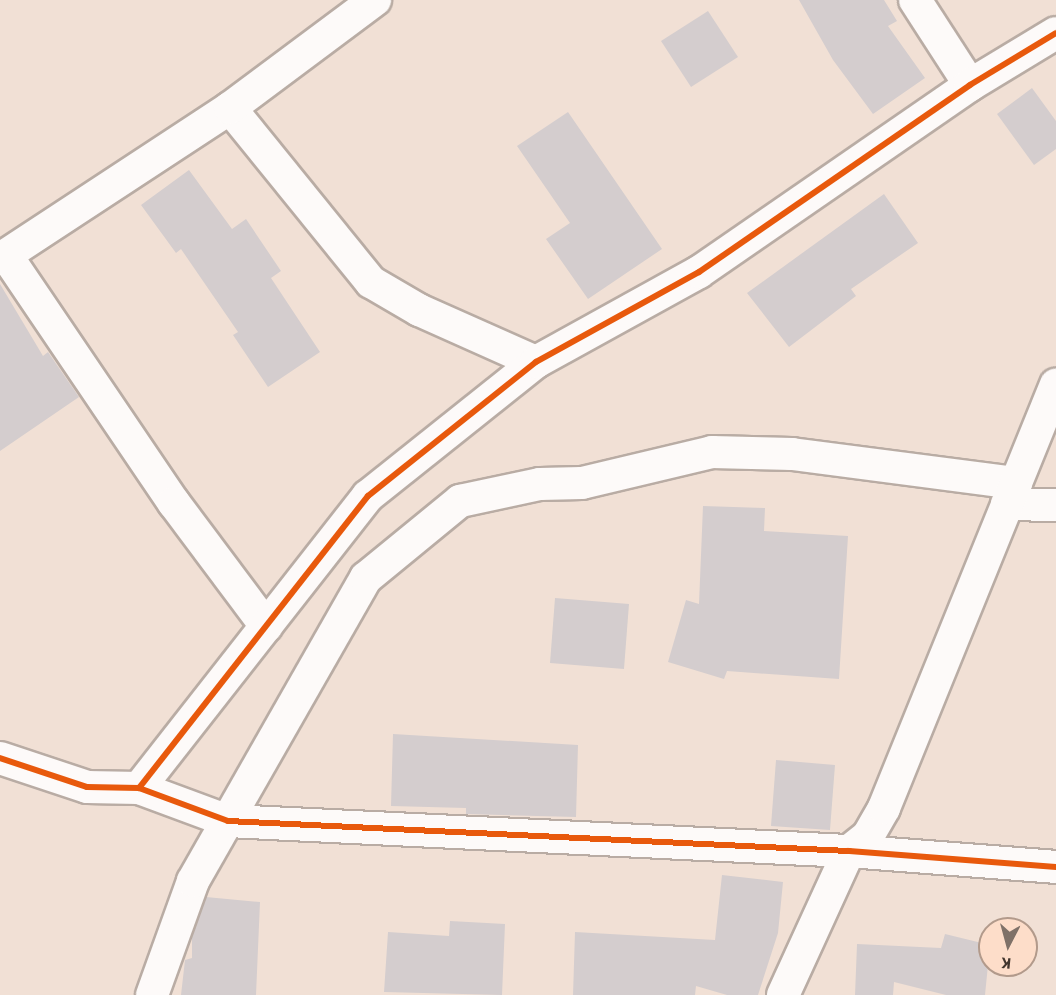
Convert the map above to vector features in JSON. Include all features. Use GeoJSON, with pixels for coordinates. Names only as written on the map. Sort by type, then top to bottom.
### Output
{"type":"FeatureCollection","features":[{"type":"Feature","properties":{"kind":"street"},"geometry":{"type":"LineString","coordinates":[[266,626],[174,503],[3,257],[230,108],[375,0]]}},
{"type":"Feature","properties":{"kind":"street"},"geometry":{"type":"LineString","coordinates":[[915,0],[970,85]]}},
{"type":"Feature","properties":{"kind":"street"},"geometry":{"type":"LineString","coordinates":[[139,788],[368,496],[536,362],[699,272],[970,85],[1056,33]]}},
{"type":"Feature","properties":{"kind":"street"},"geometry":{"type":"LineString","coordinates":[[230,108],[371,282],[419,310],[536,362]]}},
{"type":"Feature","properties":{"kind":"street"},"geometry":{"type":"LineString","coordinates":[[783,995],[849,851],[868,836],[884,808],[1056,385]]}},
{"type":"Feature","properties":{"kind":"street"},"geometry":{"type":"LineString","coordinates":[[152,995],[193,881],[366,578],[460,501],[540,484],[582,483],[712,452],[792,454],[1012,494],[1056,505]]}},
{"type":"Feature","properties":{"kind":"street"},"geometry":{"type":"LineString","coordinates":[[0,758],[87,787],[139,788],[228,821],[849,851],[1056,867]]}},
{"type":"Feature","properties":{"kind":"building"},"geometry":{"type":"Polygon","coordinates":[[[799,0],[884,0],[897,21],[888,26],[925,78],[873,114],[833,60],[799,0]]]}},
{"type":"Feature","properties":{"kind":"building"},"geometry":{"type":"Polygon","coordinates":[[[708,11],[738,57],[691,87],[661,41],[708,11]]]}},
{"type":"Feature","properties":{"kind":"building"},"geometry":{"type":"Polygon","coordinates":[[[1032,88],[1056,121],[1056,149],[1034,165],[997,114],[1032,88]]]}},
{"type":"Feature","properties":{"kind":"building"},"geometry":{"type":"Polygon","coordinates":[[[568,112],[662,249],[588,299],[546,239],[570,223],[517,146],[568,112]]]}},
{"type":"Feature","properties":{"kind":"building"},"geometry":{"type":"Polygon","coordinates":[[[189,170],[232,229],[246,219],[281,271],[271,278],[320,352],[268,387],[233,335],[238,332],[181,249],[176,253],[141,205],[189,170]]]}},
{"type":"Feature","properties":{"kind":"building"},"geometry":{"type":"Polygon","coordinates":[[[884,194],[918,243],[851,289],[856,296],[789,347],[747,293],[884,194]]]}},
{"type":"Feature","properties":{"kind":"building"},"geometry":{"type":"Polygon","coordinates":[[[0,284],[43,356],[48,352],[79,397],[0,451],[0,284]]]}},
{"type":"Feature","properties":{"kind":"building"},"geometry":{"type":"Polygon","coordinates":[[[703,506],[765,508],[764,531],[848,536],[839,679],[727,671],[724,679],[668,662],[686,600],[699,604],[703,506]]]}},
{"type":"Feature","properties":{"kind":"building"},"geometry":{"type":"Polygon","coordinates":[[[555,598],[629,604],[624,669],[550,663],[555,598]]]}},
{"type":"Feature","properties":{"kind":"building"},"geometry":{"type":"Polygon","coordinates":[[[393,734],[578,745],[576,817],[466,814],[466,808],[391,806],[393,734]]]}},
{"type":"Feature","properties":{"kind":"building"},"geometry":{"type":"Polygon","coordinates":[[[776,760],[835,765],[830,830],[771,826],[776,760]]]}},
{"type":"Feature","properties":{"kind":"building"},"geometry":{"type":"Polygon","coordinates":[[[722,875],[783,882],[778,933],[758,995],[727,995],[696,986],[695,995],[573,995],[575,932],[715,940],[722,875]]]}},
{"type":"Feature","properties":{"kind":"building"},"geometry":{"type":"Polygon","coordinates":[[[206,897],[260,902],[256,995],[181,995],[185,960],[192,958],[192,937],[206,897]]]}},
{"type":"Feature","properties":{"kind":"building"},"geometry":{"type":"Polygon","coordinates":[[[450,921],[505,924],[502,995],[384,992],[388,932],[449,936],[450,921]]]}},
{"type":"Feature","properties":{"kind":"building"},"geometry":{"type":"Polygon","coordinates":[[[945,934],[978,942],[978,977],[987,977],[985,995],[946,995],[894,982],[893,995],[855,995],[857,944],[941,948],[945,934]]]}},
{"type":"Feature","properties":{"kind":"cycle path"},"geometry":{"type":"LineString","coordinates":[[139,788],[368,496],[536,362],[699,272],[970,85],[1056,33]]}},
{"type":"Feature","properties":{"kind":"cycle path"},"geometry":{"type":"LineString","coordinates":[[0,758],[87,787],[139,788],[228,821],[849,851],[1056,867]]}}]}
